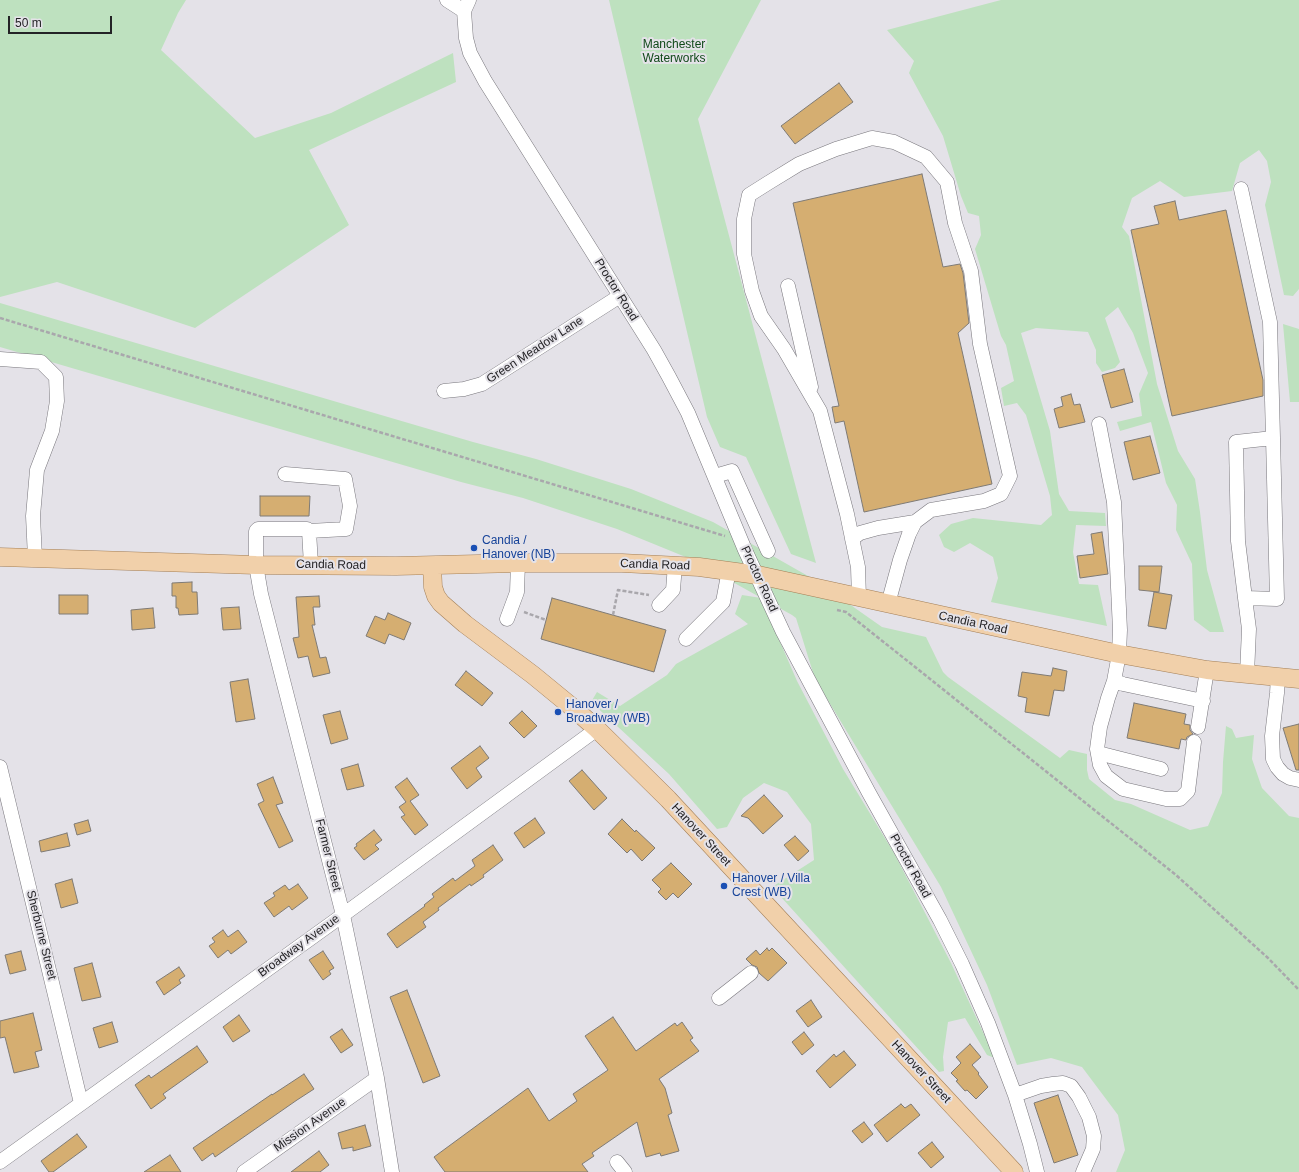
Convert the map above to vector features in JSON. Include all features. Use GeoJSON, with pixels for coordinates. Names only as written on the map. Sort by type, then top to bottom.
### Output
{"type":"FeatureCollection","features":[{"type":"Feature","properties":{"kind":"main road","name":"Candia Road"},"geometry":{"type":"LineString","coordinates":[[0,557],[256,565],[432,566],[518,563],[622,563],[675,565],[729,570],[758,575],[1119,654],[1207,670],[1299,679]]}},
{"type":"Feature","properties":{"kind":"main road","name":"Hanover Street"},"geometry":{"type":"LineString","coordinates":[[432,566],[433,587],[436,596],[441,603],[465,624],[533,676],[597,729],[697,829],[1014,1172]]}},
{"type":"Feature","properties":{"kind":"street"},"geometry":{"type":"LineString","coordinates":[[447,0],[466,6]]}},
{"type":"Feature","properties":{"kind":"street","name":"Proctor Road"},"geometry":{"type":"LineString","coordinates":[[466,6],[466,38],[470,53],[485,81],[654,350],[669,377],[688,413],[715,476],[733,534],[745,550],[758,575],[783,632],[869,793],[934,908],[962,964],[988,1023],[1015,1095],[1037,1172]]}},
{"type":"Feature","properties":{"kind":"street"},"geometry":{"type":"LineString","coordinates":[[852,539],[860,533],[878,528],[914,522],[931,510],[984,501],[1002,494],[1010,476],[980,344],[971,272],[955,223],[947,182],[926,157],[894,142],[872,138],[836,148],[799,164],[749,195],[744,219],[744,254],[752,291],[761,316],[784,349],[820,411],[847,514],[852,539],[858,566],[859,598]]}},
{"type":"Feature","properties":{"kind":"street"},"geometry":{"type":"LineString","coordinates":[[1241,190],[1270,322],[1277,599],[1245,598]]}},
{"type":"Feature","properties":{"kind":"street"},"geometry":{"type":"LineString","coordinates":[[788,286],[814,401]]}},
{"type":"Feature","properties":{"kind":"street","name":"Green Meadow Lane"},"geometry":{"type":"LineString","coordinates":[[444,391],[464,389],[482,384],[620,296]]}},
{"type":"Feature","properties":{"kind":"street"},"geometry":{"type":"LineString","coordinates":[[0,359],[41,362],[56,377],[57,401],[52,431],[37,470],[33,516],[34,558]]}},
{"type":"Feature","properties":{"kind":"street"},"geometry":{"type":"LineString","coordinates":[[1099,424],[1114,502],[1120,630],[1119,654],[1114,680],[1100,727],[1097,749],[1100,765],[1106,776],[1123,789],[1166,799],[1180,799],[1188,791],[1194,742]]}},
{"type":"Feature","properties":{"kind":"street"},"geometry":{"type":"LineString","coordinates":[[1247,674],[1249,629],[1238,541],[1236,442],[1273,438]]}},
{"type":"Feature","properties":{"kind":"street"},"geometry":{"type":"LineString","coordinates":[[715,476],[732,471],[768,551]]}},
{"type":"Feature","properties":{"kind":"street"},"geometry":{"type":"LineString","coordinates":[[285,474],[345,479],[350,506],[346,530],[309,531],[311,565]]}},
{"type":"Feature","properties":{"kind":"street"},"geometry":{"type":"LineString","coordinates":[[888,604],[908,534],[914,522]]}},
{"type":"Feature","properties":{"kind":"street"},"geometry":{"type":"LineString","coordinates":[[733,534],[756,524]]}},
{"type":"Feature","properties":{"kind":"street","name":"Farmer Street"},"geometry":{"type":"LineString","coordinates":[[309,531],[307,529],[258,529],[256,531],[256,565],[261,594],[343,915],[377,1078],[392,1172]]}},
{"type":"Feature","properties":{"kind":"street"},"geometry":{"type":"LineString","coordinates":[[509,614],[517,592],[518,563]]}},
{"type":"Feature","properties":{"kind":"street"},"geometry":{"type":"LineString","coordinates":[[662,601],[673,590],[675,565]]}},
{"type":"Feature","properties":{"kind":"street"},"geometry":{"type":"LineString","coordinates":[[686,639],[723,602],[729,570]]}},
{"type":"Feature","properties":{"kind":"street"},"geometry":{"type":"LineString","coordinates":[[1198,727],[1207,670]]}},
{"type":"Feature","properties":{"kind":"street"},"geometry":{"type":"LineString","coordinates":[[1278,677],[1272,736],[1273,758],[1277,767],[1283,774],[1290,778],[1299,780]]}},
{"type":"Feature","properties":{"kind":"street"},"geometry":{"type":"LineString","coordinates":[[1114,680],[1123,684],[1203,701]]}},
{"type":"Feature","properties":{"kind":"street","name":"Broadway Avenue"},"geometry":{"type":"LineString","coordinates":[[0,1162],[343,915],[597,729]]}},
{"type":"Feature","properties":{"kind":"street"},"geometry":{"type":"LineString","coordinates":[[1098,753],[1161,769]]}},
{"type":"Feature","properties":{"kind":"street","name":"Sherburne Street"},"geometry":{"type":"LineString","coordinates":[[0,767],[82,1103]]}},
{"type":"Feature","properties":{"kind":"street"},"geometry":{"type":"LineString","coordinates":[[719,998],[751,973]]}},
{"type":"Feature","properties":{"kind":"street","name":"Mission Avenue"},"geometry":{"type":"LineString","coordinates":[[244,1172],[377,1078]]}},
{"type":"Feature","properties":{"kind":"street"},"geometry":{"type":"LineString","coordinates":[[1015,1095],[1041,1086],[1063,1083],[1071,1086],[1079,1097],[1089,1117],[1094,1136],[1093,1149],[1083,1172]]}},
{"type":"Feature","properties":{"kind":"path"},"geometry":{"type":"LineString","coordinates":[[0,318],[733,534]]}},
{"type":"Feature","properties":{"kind":"path"},"geometry":{"type":"LineString","coordinates":[[613,615],[618,590],[662,601]]}},
{"type":"Feature","properties":{"kind":"path"},"geometry":{"type":"LineString","coordinates":[[846,612],[1176,875],[1268,958],[1299,990]]}},
{"type":"Feature","properties":{"kind":"path"},"geometry":{"type":"LineString","coordinates":[[509,614],[546,620]]}},
{"type":"Feature","properties":{"kind":"green space"},"geometry":{"type":"Polygon","coordinates":[[[0,0],[186,0],[178,13],[161,50],[255,138],[331,113],[453,53],[456,82],[309,150],[349,225],[195,328],[57,282],[0,297],[0,0]]]}},
{"type":"Feature","properties":{"kind":"green space","name":"Manchester Waterworks"},"geometry":{"type":"Polygon","coordinates":[[[609,0],[761,0],[698,119],[816,563],[791,554],[746,457],[720,447],[707,417],[609,0]]]}},
{"type":"Feature","properties":{"kind":"green space"},"geometry":{"type":"Polygon","coordinates":[[[1001,0],[1299,0],[1299,289],[1293,296],[1284,295],[1265,205],[1271,182],[1267,161],[1259,150],[1240,163],[1232,191],[1184,197],[1160,181],[1132,198],[1122,227],[1129,236],[1157,384],[1178,451],[1195,479],[1207,570],[1224,632],[1210,632],[1194,620],[1192,564],[1176,530],[1177,505],[1166,483],[1151,422],[1120,431],[1117,422],[1142,416],[1139,394],[1148,373],[1133,333],[1118,307],[1105,318],[1120,362],[1115,368],[1102,372],[1096,363],[1096,350],[1088,332],[1036,328],[1021,333],[1050,431],[1059,494],[1069,511],[1105,513],[1106,526],[1076,525],[1073,552],[1079,584],[1098,585],[1107,626],[991,602],[998,578],[993,557],[970,543],[954,552],[944,547],[939,535],[951,524],[973,518],[1041,525],[1052,515],[1050,496],[1026,415],[1017,403],[1004,406],[1001,388],[1014,381],[1006,345],[1001,336],[975,249],[981,235],[979,216],[968,213],[961,196],[943,136],[909,73],[914,61],[887,30],[1001,0]]]}},
{"type":"Feature","properties":{"kind":"green space"},"geometry":{"type":"Polygon","coordinates":[[[0,303],[473,442],[536,459],[631,489],[713,522],[815,580],[882,627],[926,637],[943,672],[948,677],[1060,758],[1069,750],[1087,754],[1087,770],[1089,779],[1115,800],[1131,804],[1190,830],[1208,826],[1222,793],[1226,726],[1232,729],[1236,738],[1254,735],[1252,759],[1262,788],[1289,816],[1299,818],[1299,1172],[1116,1172],[1125,1150],[1118,1115],[1082,1067],[1051,1058],[1017,1065],[987,985],[941,887],[815,679],[796,618],[792,615],[693,560],[617,529],[523,498],[461,482],[0,347],[0,303]]]}},
{"type":"Feature","properties":{"kind":"green space"},"geometry":{"type":"Polygon","coordinates":[[[1283,324],[1299,329],[1299,402],[1290,402],[1283,324]]]}},
{"type":"Feature","properties":{"kind":"green space"},"geometry":{"type":"Polygon","coordinates":[[[742,595],[761,598],[797,681],[843,769],[894,853],[951,963],[995,1058],[987,1055],[965,1018],[948,1022],[943,1057],[944,1071],[939,1072],[772,887],[814,860],[811,824],[787,792],[764,783],[743,798],[727,827],[717,829],[669,774],[591,702],[597,692],[620,706],[667,675],[676,664],[748,624],[735,614],[742,595]]]}},
{"type":"Feature","properties":{"kind":"building"},"geometry":{"type":"Polygon","coordinates":[[[839,83],[853,102],[795,144],[781,126],[839,83]]]}},
{"type":"Feature","properties":{"kind":"building"},"geometry":{"type":"Polygon","coordinates":[[[922,174],[943,267],[960,264],[963,273],[969,323],[958,333],[992,484],[864,512],[844,421],[835,423],[832,407],[839,406],[793,203],[922,174]]]}},
{"type":"Feature","properties":{"kind":"building"},"geometry":{"type":"Polygon","coordinates":[[[1175,201],[1179,220],[1226,210],[1263,380],[1263,396],[1172,416],[1131,230],[1159,224],[1154,206],[1175,201]]]}},
{"type":"Feature","properties":{"kind":"building"},"geometry":{"type":"Polygon","coordinates":[[[1124,369],[1133,402],[1111,408],[1102,375],[1124,369]]]}},
{"type":"Feature","properties":{"kind":"building"},"geometry":{"type":"Polygon","coordinates":[[[1071,394],[1074,405],[1080,404],[1085,422],[1059,428],[1054,409],[1063,406],[1061,397],[1071,394]]]}},
{"type":"Feature","properties":{"kind":"building"},"geometry":{"type":"Polygon","coordinates":[[[1150,436],[1160,473],[1133,480],[1124,442],[1150,436]]]}},
{"type":"Feature","properties":{"kind":"building"},"geometry":{"type":"Polygon","coordinates":[[[260,496],[310,496],[309,516],[260,516],[260,496]]]}},
{"type":"Feature","properties":{"kind":"building"},"geometry":{"type":"Polygon","coordinates":[[[1102,532],[1108,574],[1080,578],[1077,556],[1094,554],[1091,534],[1102,532]]]}},
{"type":"Feature","properties":{"kind":"building"},"geometry":{"type":"Polygon","coordinates":[[[1139,566],[1162,566],[1159,592],[1139,590],[1139,566]]]}},
{"type":"Feature","properties":{"kind":"building"},"geometry":{"type":"Polygon","coordinates":[[[192,582],[192,592],[197,592],[198,614],[179,615],[178,608],[176,608],[176,596],[172,596],[172,583],[192,582]]]}},
{"type":"Feature","properties":{"kind":"building"},"geometry":{"type":"Polygon","coordinates":[[[1154,592],[1172,595],[1166,629],[1148,626],[1154,592]]]}},
{"type":"Feature","properties":{"kind":"building"},"geometry":{"type":"Polygon","coordinates":[[[59,595],[88,595],[88,614],[59,614],[59,595]]]}},
{"type":"Feature","properties":{"kind":"building"},"geometry":{"type":"Polygon","coordinates":[[[319,596],[320,607],[313,607],[315,625],[312,625],[320,658],[326,657],[330,673],[313,677],[308,656],[298,658],[293,638],[299,637],[296,597],[319,596]]]}},
{"type":"Feature","properties":{"kind":"building"},"geometry":{"type":"Polygon","coordinates":[[[552,598],[666,630],[654,672],[541,639],[552,598]]]}},
{"type":"Feature","properties":{"kind":"building"},"geometry":{"type":"Polygon","coordinates":[[[239,607],[241,629],[223,630],[221,608],[239,607]]]}},
{"type":"Feature","properties":{"kind":"building"},"geometry":{"type":"Polygon","coordinates":[[[153,608],[155,628],[132,630],[131,610],[153,608]]]}},
{"type":"Feature","properties":{"kind":"building"},"geometry":{"type":"Polygon","coordinates":[[[388,613],[411,623],[404,640],[389,634],[385,644],[366,636],[375,616],[385,620],[388,613]]]}},
{"type":"Feature","properties":{"kind":"building"},"geometry":{"type":"Polygon","coordinates":[[[1053,668],[1067,671],[1064,691],[1054,690],[1049,716],[1025,712],[1027,698],[1018,696],[1022,672],[1051,676],[1053,668]]]}},
{"type":"Feature","properties":{"kind":"building"},"geometry":{"type":"Polygon","coordinates":[[[466,671],[493,693],[482,706],[455,685],[466,671]]]}},
{"type":"Feature","properties":{"kind":"building"},"geometry":{"type":"Polygon","coordinates":[[[248,679],[255,719],[236,722],[230,682],[248,679]]]}},
{"type":"Feature","properties":{"kind":"building"},"geometry":{"type":"Polygon","coordinates":[[[1134,703],[1186,714],[1184,724],[1190,725],[1190,730],[1193,734],[1187,737],[1186,740],[1181,739],[1179,749],[1127,738],[1134,703]]]}},
{"type":"Feature","properties":{"kind":"building"},"geometry":{"type":"Polygon","coordinates":[[[340,711],[348,739],[331,744],[323,715],[340,711]]]}},
{"type":"Feature","properties":{"kind":"building"},"geometry":{"type":"Polygon","coordinates":[[[522,711],[537,726],[524,738],[509,723],[522,711]]]}},
{"type":"Feature","properties":{"kind":"building"},"geometry":{"type":"Polygon","coordinates":[[[1299,724],[1299,770],[1296,770],[1283,728],[1299,724]]]}},
{"type":"Feature","properties":{"kind":"building"},"geometry":{"type":"Polygon","coordinates":[[[480,746],[489,758],[476,768],[482,777],[467,789],[451,768],[480,746]]]}},
{"type":"Feature","properties":{"kind":"building"},"geometry":{"type":"Polygon","coordinates":[[[358,764],[364,786],[347,790],[341,769],[358,764]]]}},
{"type":"Feature","properties":{"kind":"building"},"geometry":{"type":"Polygon","coordinates":[[[582,770],[607,798],[594,810],[569,781],[582,770]]]}},
{"type":"Feature","properties":{"kind":"building"},"geometry":{"type":"Polygon","coordinates":[[[273,777],[283,803],[276,805],[293,841],[279,848],[258,804],[264,801],[257,784],[273,777]]]}},
{"type":"Feature","properties":{"kind":"building"},"geometry":{"type":"Polygon","coordinates":[[[407,778],[419,795],[410,801],[428,825],[415,835],[401,817],[405,815],[399,807],[406,802],[395,787],[407,778]]]}},
{"type":"Feature","properties":{"kind":"building"},"geometry":{"type":"Polygon","coordinates":[[[764,795],[783,816],[763,834],[748,818],[741,816],[764,795]]]}},
{"type":"Feature","properties":{"kind":"building"},"geometry":{"type":"Polygon","coordinates":[[[535,818],[545,833],[524,848],[514,833],[535,818]]]}},
{"type":"Feature","properties":{"kind":"building"},"geometry":{"type":"Polygon","coordinates":[[[622,819],[655,848],[642,861],[631,849],[627,853],[608,834],[622,819]]]}},
{"type":"Feature","properties":{"kind":"building"},"geometry":{"type":"Polygon","coordinates":[[[88,820],[91,831],[77,835],[74,824],[88,820]]]}},
{"type":"Feature","properties":{"kind":"building"},"geometry":{"type":"Polygon","coordinates":[[[374,830],[382,840],[375,845],[379,849],[364,860],[354,848],[357,846],[356,844],[374,830]]]}},
{"type":"Feature","properties":{"kind":"building"},"geometry":{"type":"Polygon","coordinates":[[[67,833],[70,846],[41,852],[39,841],[67,833]]]}},
{"type":"Feature","properties":{"kind":"building"},"geometry":{"type":"Polygon","coordinates":[[[795,836],[809,851],[798,861],[784,845],[795,836]]]}},
{"type":"Feature","properties":{"kind":"building"},"geometry":{"type":"Polygon","coordinates":[[[493,845],[503,860],[483,875],[484,877],[471,886],[470,884],[438,908],[439,910],[423,922],[426,927],[397,948],[387,934],[425,906],[424,905],[434,897],[432,894],[453,878],[455,881],[475,866],[472,860],[493,845]]]}},
{"type":"Feature","properties":{"kind":"building"},"geometry":{"type":"Polygon","coordinates":[[[671,863],[692,884],[678,898],[673,893],[666,900],[658,892],[661,889],[652,880],[671,863]]]}},
{"type":"Feature","properties":{"kind":"building"},"geometry":{"type":"Polygon","coordinates":[[[72,879],[78,903],[61,908],[55,884],[72,879]]]}},
{"type":"Feature","properties":{"kind":"building"},"geometry":{"type":"Polygon","coordinates":[[[298,884],[308,898],[292,910],[289,906],[274,917],[264,903],[275,896],[273,893],[285,885],[289,890],[298,884]]]}},
{"type":"Feature","properties":{"kind":"building"},"geometry":{"type":"Polygon","coordinates":[[[223,930],[228,937],[238,930],[247,942],[231,954],[228,950],[218,958],[209,946],[215,942],[212,938],[223,930]]]}},
{"type":"Feature","properties":{"kind":"building"},"geometry":{"type":"Polygon","coordinates":[[[767,948],[769,951],[772,948],[787,963],[768,981],[759,973],[757,967],[752,965],[746,959],[756,950],[760,955],[767,948]]]}},
{"type":"Feature","properties":{"kind":"building"},"geometry":{"type":"Polygon","coordinates":[[[21,951],[26,970],[10,974],[5,955],[21,951]]]}},
{"type":"Feature","properties":{"kind":"building"},"geometry":{"type":"Polygon","coordinates":[[[323,951],[334,968],[329,971],[331,974],[323,980],[309,960],[323,951]]]}},
{"type":"Feature","properties":{"kind":"building"},"geometry":{"type":"Polygon","coordinates":[[[92,963],[101,997],[82,1001],[74,968],[92,963]]]}},
{"type":"Feature","properties":{"kind":"building"},"geometry":{"type":"Polygon","coordinates":[[[179,967],[185,976],[179,980],[181,983],[164,995],[156,982],[179,967]]]}},
{"type":"Feature","properties":{"kind":"building"},"geometry":{"type":"Polygon","coordinates":[[[407,990],[440,1076],[423,1083],[390,997],[407,990]]]}},
{"type":"Feature","properties":{"kind":"building"},"geometry":{"type":"Polygon","coordinates":[[[811,1000],[822,1017],[808,1027],[796,1011],[811,1000]]]}},
{"type":"Feature","properties":{"kind":"building"},"geometry":{"type":"Polygon","coordinates":[[[33,1013],[42,1050],[35,1052],[39,1067],[14,1073],[5,1037],[0,1038],[0,1021],[33,1013]]]}},
{"type":"Feature","properties":{"kind":"building"},"geometry":{"type":"Polygon","coordinates":[[[239,1015],[250,1031],[233,1042],[223,1027],[239,1015]]]}},
{"type":"Feature","properties":{"kind":"building"},"geometry":{"type":"Polygon","coordinates":[[[613,1017],[636,1051],[675,1023],[677,1026],[682,1022],[693,1038],[690,1040],[699,1051],[659,1079],[665,1088],[672,1113],[668,1115],[679,1151],[661,1156],[660,1153],[646,1157],[637,1122],[592,1153],[594,1156],[582,1164],[588,1172],[445,1172],[434,1157],[528,1088],[549,1121],[577,1101],[573,1094],[608,1070],[585,1036],[613,1017]]]}},
{"type":"Feature","properties":{"kind":"building"},"geometry":{"type":"Polygon","coordinates":[[[112,1022],[118,1042],[99,1048],[93,1028],[112,1022]]]}},
{"type":"Feature","properties":{"kind":"building"},"geometry":{"type":"Polygon","coordinates":[[[342,1029],[353,1045],[341,1053],[330,1037],[342,1029]]]}},
{"type":"Feature","properties":{"kind":"building"},"geometry":{"type":"Polygon","coordinates":[[[804,1032],[814,1045],[802,1055],[792,1042],[804,1032]]]}},
{"type":"Feature","properties":{"kind":"building"},"geometry":{"type":"Polygon","coordinates":[[[970,1044],[981,1057],[972,1065],[988,1087],[976,1099],[967,1090],[965,1091],[956,1081],[958,1080],[951,1073],[961,1063],[956,1057],[970,1044]]]}},
{"type":"Feature","properties":{"kind":"building"},"geometry":{"type":"Polygon","coordinates":[[[197,1046],[208,1062],[163,1094],[166,1098],[151,1109],[135,1085],[149,1075],[151,1078],[197,1046]]]}},
{"type":"Feature","properties":{"kind":"building"},"geometry":{"type":"Polygon","coordinates":[[[844,1051],[856,1065],[830,1088],[816,1071],[834,1054],[836,1057],[844,1051]]]}},
{"type":"Feature","properties":{"kind":"building"},"geometry":{"type":"Polygon","coordinates":[[[304,1074],[314,1089],[215,1157],[213,1153],[202,1161],[193,1148],[304,1074]]]}},
{"type":"Feature","properties":{"kind":"building"},"geometry":{"type":"Polygon","coordinates":[[[1058,1095],[1078,1155],[1054,1163],[1034,1103],[1058,1095]]]}},
{"type":"Feature","properties":{"kind":"building"},"geometry":{"type":"Polygon","coordinates":[[[901,1104],[905,1108],[911,1104],[920,1115],[887,1142],[874,1125],[901,1104]]]}},
{"type":"Feature","properties":{"kind":"building"},"geometry":{"type":"Polygon","coordinates":[[[864,1122],[873,1134],[862,1143],[852,1131],[864,1122]]]}},
{"type":"Feature","properties":{"kind":"building"},"geometry":{"type":"Polygon","coordinates":[[[365,1125],[371,1146],[353,1151],[353,1147],[342,1149],[338,1133],[365,1125]]]}},
{"type":"Feature","properties":{"kind":"building"},"geometry":{"type":"Polygon","coordinates":[[[77,1134],[87,1147],[53,1172],[49,1172],[41,1161],[77,1134]]]}},
{"type":"Feature","properties":{"kind":"building"},"geometry":{"type":"Polygon","coordinates":[[[932,1142],[944,1157],[931,1168],[918,1153],[932,1142]]]}},
{"type":"Feature","properties":{"kind":"building"},"geometry":{"type":"Polygon","coordinates":[[[319,1151],[329,1165],[320,1172],[291,1172],[319,1151]]]}},
{"type":"Feature","properties":{"kind":"building"},"geometry":{"type":"Polygon","coordinates":[[[170,1155],[181,1172],[144,1172],[170,1155]]]}},
{"type":"Feature","properties":{"kind":"place","name":"Candia / Hanover (NB)"},"geometry":{"type":"Point","coordinates":[474,548]}},
{"type":"Feature","properties":{"kind":"place","name":"Hanover / Broadway (WB)"},"geometry":{"type":"Point","coordinates":[558,712]}},
{"type":"Feature","properties":{"kind":"place","name":"Hanover / Villa Crest (WB)"},"geometry":{"type":"Point","coordinates":[724,886]}}]}
